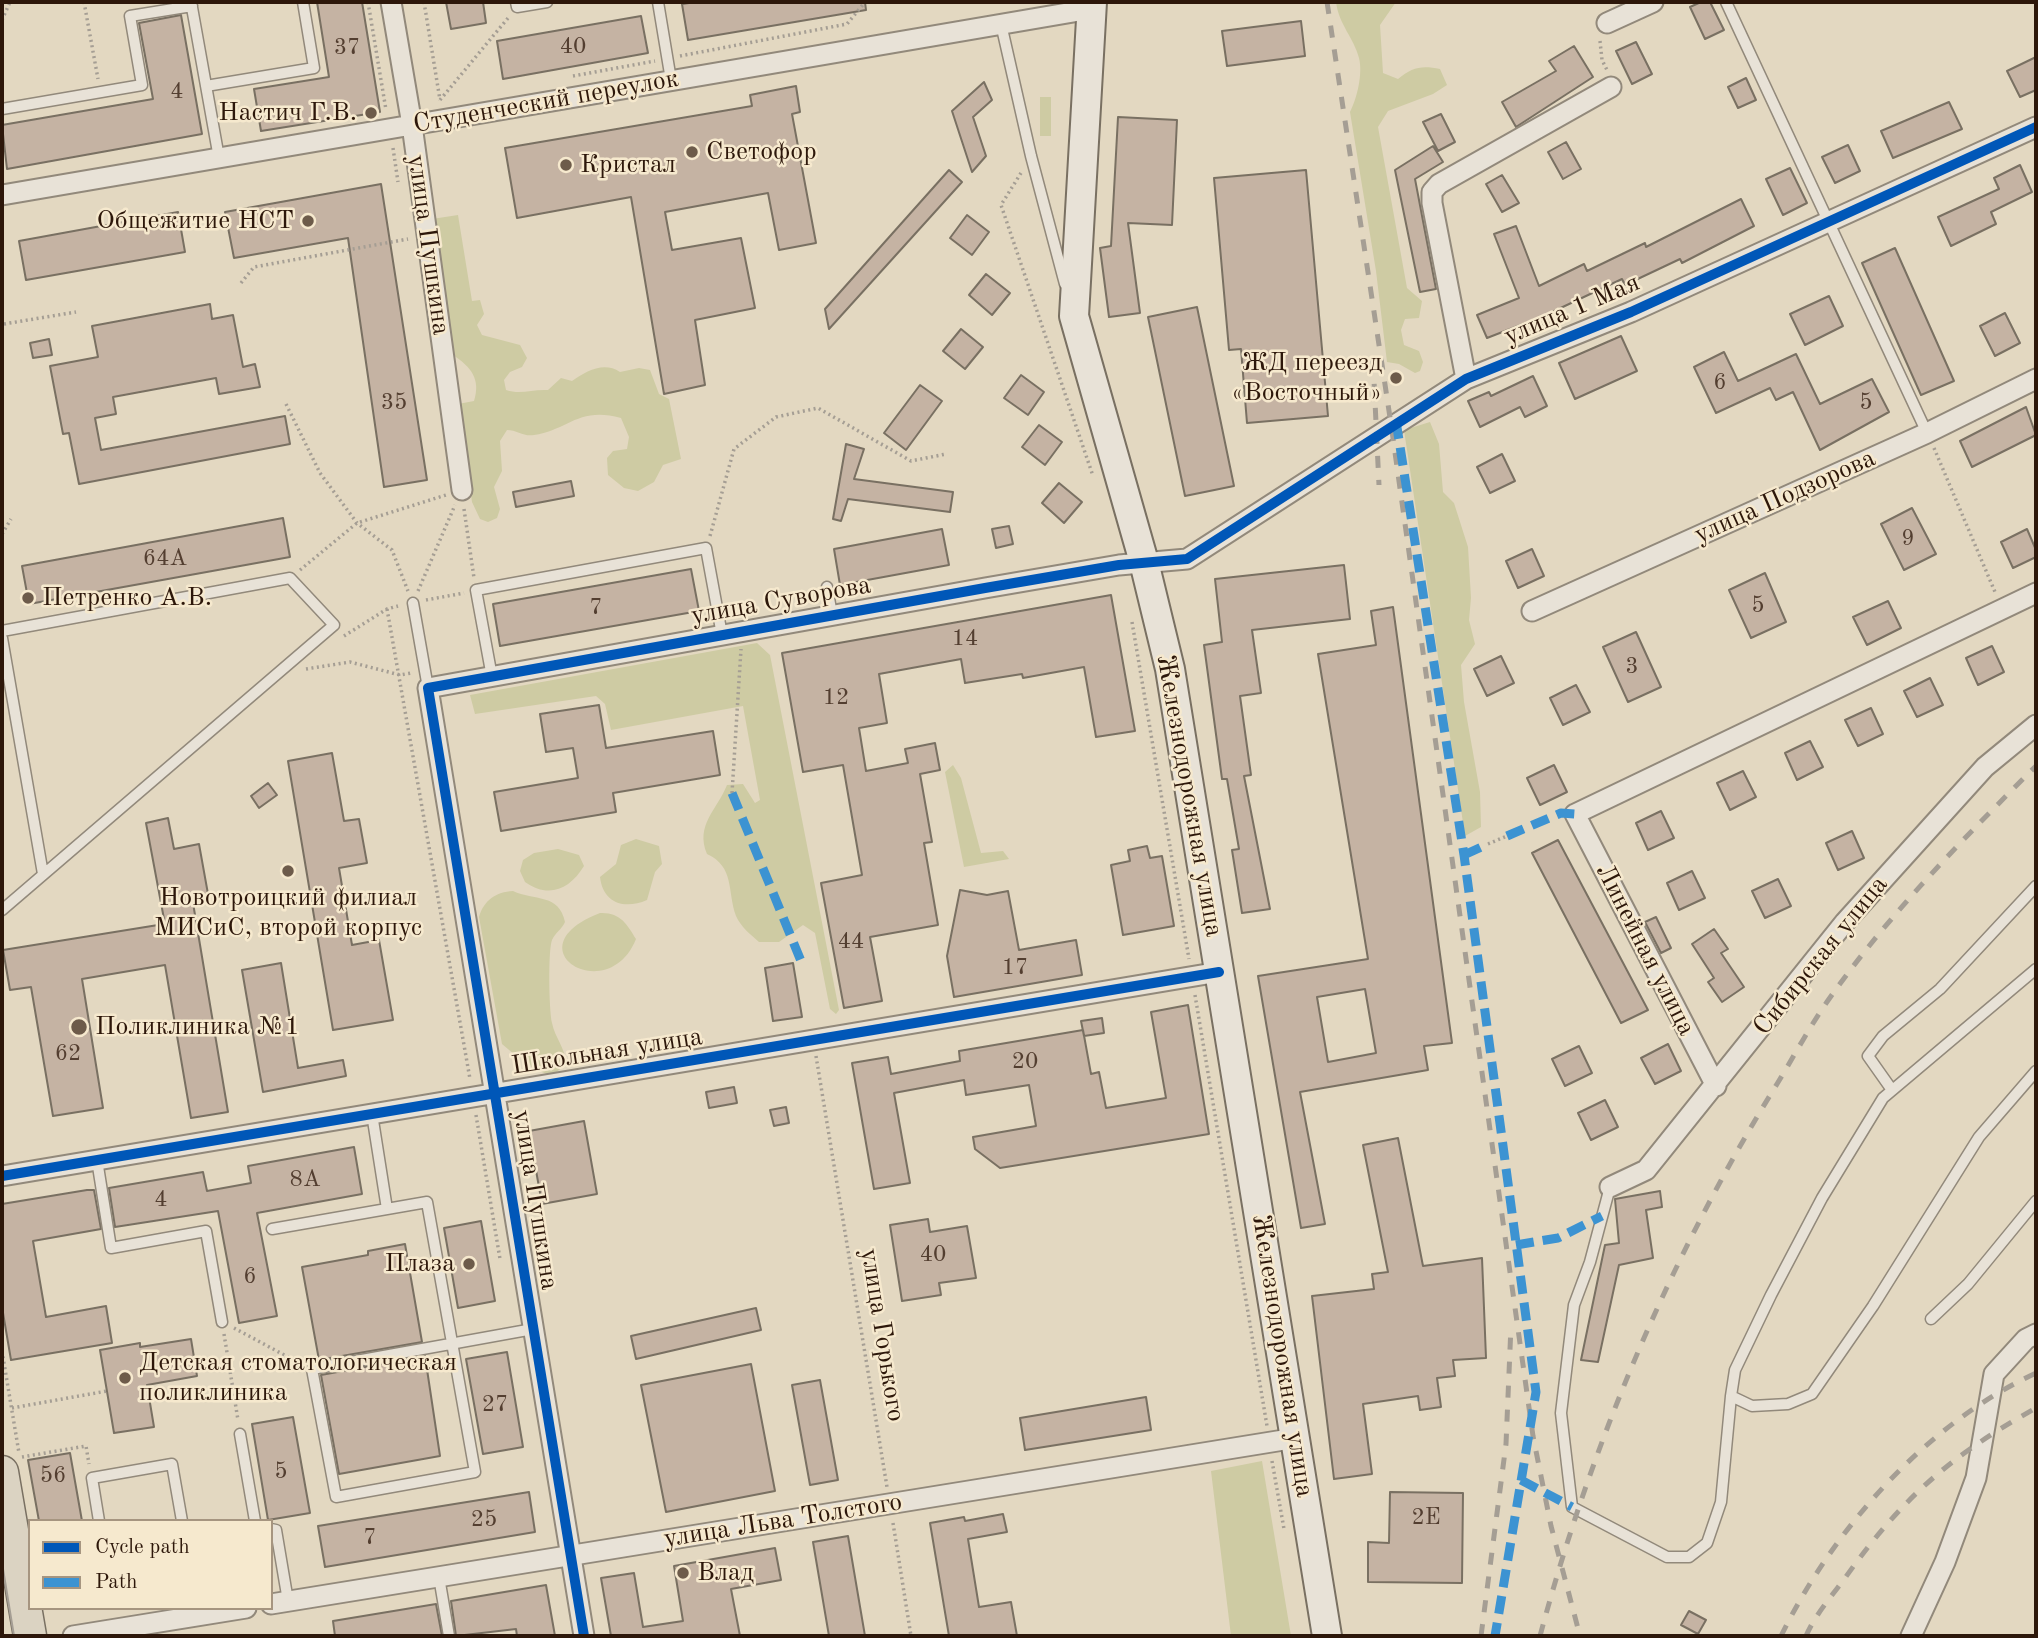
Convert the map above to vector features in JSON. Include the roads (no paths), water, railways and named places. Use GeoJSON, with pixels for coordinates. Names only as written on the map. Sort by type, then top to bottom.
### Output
{"type":"FeatureCollection","features":[{"type":"Feature","properties":{"kind":"main road","name":"Железнодорожная улица"},"geometry":{"type":"LineString","coordinates":[[1091,5],[1074,316],[1144,562],[1170,668],[1206,975],[1282,1440],[1327,1636]]}},
{"type":"Feature","properties":{"kind":"main road"},"geometry":{"type":"LineString","coordinates":[[15,1466],[30,1636]]}},
{"type":"Feature","properties":{"kind":"street","name":"улица Пушкина"},"geometry":{"type":"LineString","coordinates":[[391,2],[412,125],[462,490]]}},
{"type":"Feature","properties":{"kind":"street"},"geometry":{"type":"LineString","coordinates":[[1607,23],[1653,2]]}},
{"type":"Feature","properties":{"kind":"street","name":"Студенческий переулок"},"geometry":{"type":"LineString","coordinates":[[2,195],[1001,23],[1091,5]]}},
{"type":"Feature","properties":{"kind":"street"},"geometry":{"type":"LineString","coordinates":[[1466,379],[1432,203],[1433,192],[1439,184],[1611,87]]}},
{"type":"Feature","properties":{"kind":"street","name":"улица 1 Мая"},"geometry":{"type":"LineString","coordinates":[[1144,562],[1186,559],[1466,379],[1630,312],[2036,127]]}},
{"type":"Feature","properties":{"kind":"street","name":"улица Подзорова"},"geometry":{"type":"LineString","coordinates":[[1532,611],[1927,433],[2036,379]]}},
{"type":"Feature","properties":{"kind":"street","name":"улица Суворова"},"geometry":{"type":"LineString","coordinates":[[426,680],[492,677],[1144,562]]}},
{"type":"Feature","properties":{"kind":"street","name":"Линейная улица"},"geometry":{"type":"LineString","coordinates":[[1716,1086],[1575,814],[2036,593]]}},
{"type":"Feature","properties":{"kind":"street","name":"улица Пушкина"},"geometry":{"type":"LineString","coordinates":[[426,680],[584,1636]]}},
{"type":"Feature","properties":{"kind":"street","name":"Сибирская улица"},"geometry":{"type":"LineString","coordinates":[[1610,1187],[1646,1170],[1845,922],[1984,766],[2036,725]]}},
{"type":"Feature","properties":{"kind":"street","name":"Школьная улица"},"geometry":{"type":"LineString","coordinates":[[2,1176],[1206,975]]}},
{"type":"Feature","properties":{"kind":"street"},"geometry":{"type":"LineString","coordinates":[[1911,1636],[1945,1562],[1976,1478],[1994,1374],[2026,1339],[2036,1334]]}},
{"type":"Feature","properties":{"kind":"street","name":"улица Льва Толстого"},"geometry":{"type":"LineString","coordinates":[[280,1603],[1282,1440]]}},
{"type":"Feature","properties":{"kind":"street"},"geometry":{"type":"LineString","coordinates":[[74,1636],[171,1614],[221,1610]]}},
{"type":"Feature","properties":{"kind":"lane"},"geometry":{"type":"LineString","coordinates":[[206,86],[314,68],[303,2]]}},
{"type":"Feature","properties":{"kind":"lane"},"geometry":{"type":"LineString","coordinates":[[517,4],[547,2]]}},
{"type":"Feature","properties":{"kind":"lane"},"geometry":{"type":"LineString","coordinates":[[658,2],[671,80]]}},
{"type":"Feature","properties":{"kind":"lane"},"geometry":{"type":"LineString","coordinates":[[1726,2],[1927,433]]}},
{"type":"Feature","properties":{"kind":"lane"},"geometry":{"type":"LineString","coordinates":[[2,108],[142,85],[130,16],[191,4],[219,158]]}},
{"type":"Feature","properties":{"kind":"lane"},"geometry":{"type":"LineString","coordinates":[[1001,23],[1031,156],[1074,316]]}},
{"type":"Feature","properties":{"kind":"lane"},"geometry":{"type":"LineString","coordinates":[[492,677],[476,590],[706,548],[722,635]]}},
{"type":"Feature","properties":{"kind":"lane"},"geometry":{"type":"LineString","coordinates":[[2,631],[290,579],[334,625],[2,910]]}},
{"type":"Feature","properties":{"kind":"lane"},"geometry":{"type":"LineString","coordinates":[[827,587],[832,615]]}},
{"type":"Feature","properties":{"kind":"lane"},"geometry":{"type":"LineString","coordinates":[[413,603],[426,680]]}},
{"type":"Feature","properties":{"kind":"lane"},"geometry":{"type":"LineString","coordinates":[[2,638],[43,874]]}},
{"type":"Feature","properties":{"kind":"lane"},"geometry":{"type":"LineString","coordinates":[[1892,1090],[1868,1056],[1883,1037],[1940,989],[2036,886]]}},
{"type":"Feature","properties":{"kind":"lane"},"geometry":{"type":"LineString","coordinates":[[1610,1187],[1590,1262],[1574,1305],[1561,1413],[1572,1507],[1667,1557],[1689,1557],[1707,1543],[1721,1502],[1735,1370],[1822,1198],[1883,1098],[2036,970]]}},
{"type":"Feature","properties":{"kind":"lane"},"geometry":{"type":"LineString","coordinates":[[1731,1396],[1752,1406],[1788,1404],[1812,1394],[1873,1306],[1979,1136],[2036,1071]]}},
{"type":"Feature","properties":{"kind":"lane"},"geometry":{"type":"LineString","coordinates":[[372,1114],[387,1209]]}},
{"type":"Feature","properties":{"kind":"lane"},"geometry":{"type":"LineString","coordinates":[[97,1160],[111,1248],[206,1231],[222,1322]]}},
{"type":"Feature","properties":{"kind":"lane"},"geometry":{"type":"LineString","coordinates":[[1931,1319],[1968,1284],[2036,1200]]}},
{"type":"Feature","properties":{"kind":"lane"},"geometry":{"type":"LineString","coordinates":[[272,1229],[427,1202],[451,1344],[475,1472],[336,1497],[312,1369],[451,1344],[533,1329]]}},
{"type":"Feature","properties":{"kind":"lane"},"geometry":{"type":"LineString","coordinates":[[240,1434],[255,1519]]}},
{"type":"Feature","properties":{"kind":"lane"},"geometry":{"type":"LineString","coordinates":[[100,1519],[92,1478],[172,1464],[181,1519]]}},
{"type":"Feature","properties":{"kind":"lane"},"geometry":{"type":"LineString","coordinates":[[273,1529],[276,1530],[280,1603]]}},
{"type":"Feature","properties":{"kind":"lane"},"geometry":{"type":"LineString","coordinates":[[439,1577],[449,1636]]}},
{"type":"Feature","properties":{"kind":"tram line"},"geometry":{"type":"LineString","coordinates":[[2,1563],[14,1636]]}},
{"type":"Feature","properties":{"kind":"railway"},"geometry":{"type":"LineString","coordinates":[[1327,2],[1391,424],[1533,1436],[1551,1526],[1580,1636]]}},
{"type":"Feature","properties":{"kind":"railway"},"geometry":{"type":"LineString","coordinates":[[1373,360],[1379,485]]}},
{"type":"Feature","properties":{"kind":"railway"},"geometry":{"type":"LineString","coordinates":[[1540,1636],[1584,1492],[1638,1351],[1669,1283],[1739,1149],[1815,1020],[1876,937],[1981,821],[2036,766]]}},
{"type":"Feature","properties":{"kind":"railway"},"geometry":{"type":"LineString","coordinates":[[1481,1636],[1506,1444],[1511,1326]]}},
{"type":"Feature","properties":{"kind":"railway"},"geometry":{"type":"LineString","coordinates":[[1781,1636],[1828,1557],[1887,1483],[1957,1420],[2036,1373]]}},
{"type":"Feature","properties":{"kind":"railway"},"geometry":{"type":"LineString","coordinates":[[1806,1636],[1819,1613],[1866,1550],[1908,1502],[1953,1462],[2036,1408]]}},
{"type":"Feature","properties":{"kind":"place","name":"Настич Г.В."},"geometry":{"type":"Point","coordinates":[371,113]}},
{"type":"Feature","properties":{"kind":"place","name":"Светофор"},"geometry":{"type":"Point","coordinates":[692,152]}},
{"type":"Feature","properties":{"kind":"place","name":"Кристал"},"geometry":{"type":"Point","coordinates":[566,165]}},
{"type":"Feature","properties":{"kind":"place","name":"Общежитие НСТ"},"geometry":{"type":"Point","coordinates":[308,221]}},
{"type":"Feature","properties":{"kind":"place","name":"ЖД переезд «Восточный»"},"geometry":{"type":"Point","coordinates":[1396,378]}},
{"type":"Feature","properties":{"kind":"place","name":"Петренко А.В."},"geometry":{"type":"Point","coordinates":[28,598]}},
{"type":"Feature","properties":{"kind":"place","name":"Новотроицкий филиал МИСиС, второй корпус"},"geometry":{"type":"Point","coordinates":[288,871]}},
{"type":"Feature","properties":{"kind":"place","name":"Поликлиника №1"},"geometry":{"type":"Point","coordinates":[79,1027]}},
{"type":"Feature","properties":{"kind":"place","name":"Плаза"},"geometry":{"type":"Point","coordinates":[469,1264]}},
{"type":"Feature","properties":{"kind":"place","name":"Детская стоматологическая поликлиника"},"geometry":{"type":"Point","coordinates":[125,1378]}},
{"type":"Feature","properties":{"kind":"place","name":"Влад"},"geometry":{"type":"Point","coordinates":[683,1573]}}]}
